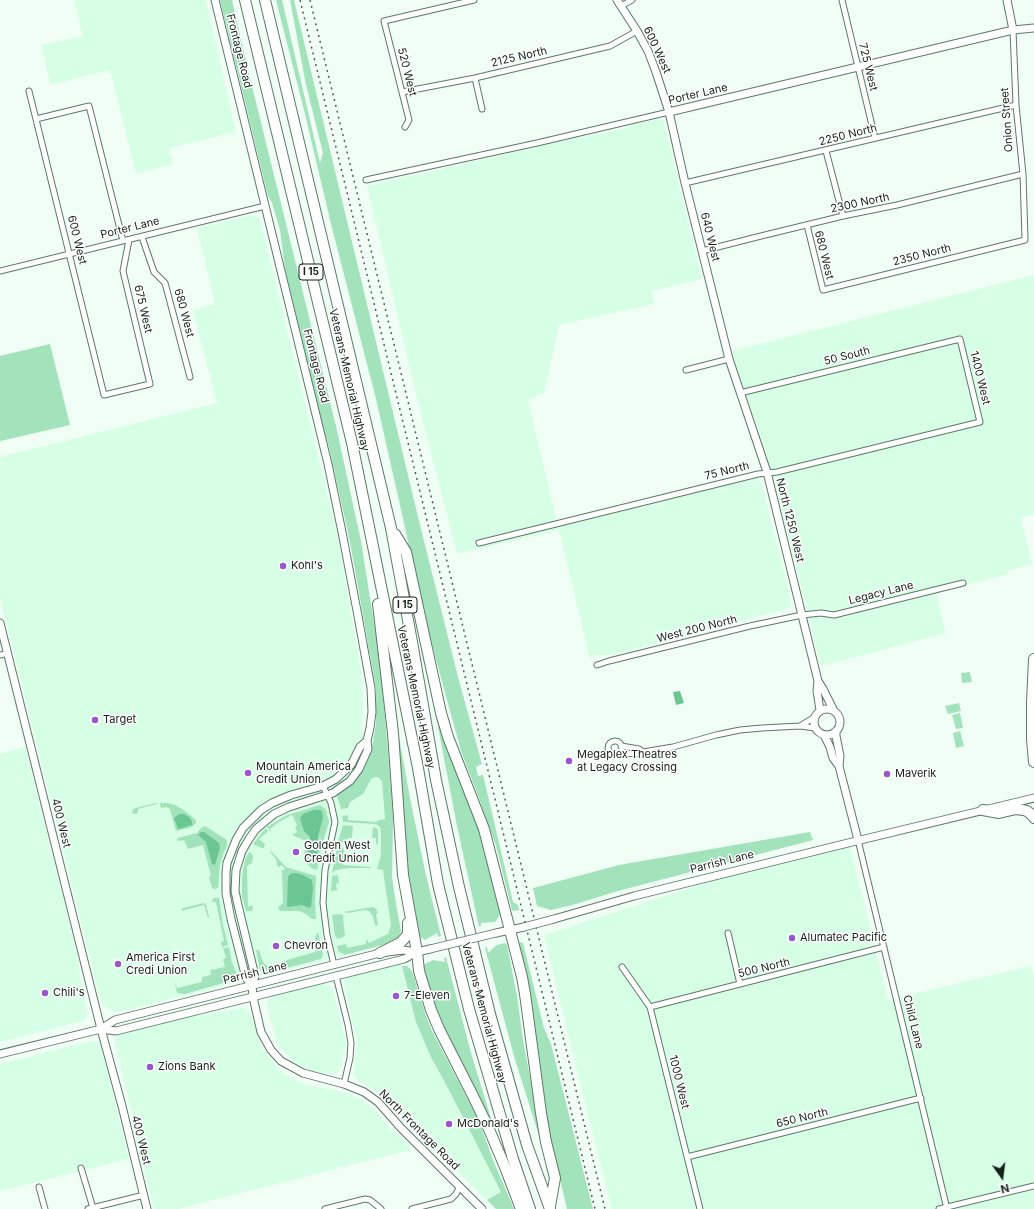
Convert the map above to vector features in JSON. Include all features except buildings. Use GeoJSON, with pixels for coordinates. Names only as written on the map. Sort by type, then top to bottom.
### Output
{"type":"FeatureCollection","features":[{"type":"Feature","properties":{"kind":"highway","name":"Veterans Memorial Highway"},"geometry":{"type":"LineString","coordinates":[[245,0],[350,435],[418,768],[438,884],[469,1009],[512,1159],[530,1209]]}},
{"type":"Feature","properties":{"kind":"highway","name":"Veterans Memorial Highway"},"geometry":{"type":"LineString","coordinates":[[265,0],[391,528],[436,780],[459,886],[490,1014],[527,1145],[550,1208]]}},
{"type":"Feature","properties":{"kind":"highway"},"geometry":{"type":"LineString","coordinates":[[391,528],[406,552],[441,713],[453,752],[484,829],[525,994],[541,1113],[546,1142],[555,1178],[550,1208]]}},
{"type":"Feature","properties":{"kind":"highway"},"geometry":{"type":"LineString","coordinates":[[372,545],[393,733],[401,852],[406,896],[417,952],[419,971],[431,1010],[439,1029],[488,1127],[521,1209]]}},
{"type":"Feature","properties":{"kind":"highway"},"geometry":{"type":"LineString","coordinates":[[1034,659],[1032,702],[1032,739],[1034,762]]}},
{"type":"Feature","properties":{"kind":"highway"},"geometry":{"type":"LineString","coordinates":[[1006,805],[1027,806],[1034,811]]}},
{"type":"Feature","properties":{"kind":"highway"},"geometry":{"type":"LineString","coordinates":[[983,810],[999,813],[1016,809],[1023,810],[1027,811],[1034,818]]}},
{"type":"Feature","properties":{"kind":"highway"},"geometry":{"type":"LineString","coordinates":[[380,953],[400,943],[408,934],[408,923],[401,892],[398,868],[401,852]]}},
{"type":"Feature","properties":{"kind":"street","name":"Frontage Road"},"geometry":{"type":"LineString","coordinates":[[215,0],[328,464],[351,579],[370,688],[372,712],[367,741],[368,749],[362,764],[354,775],[339,790],[289,807],[270,817],[252,833],[239,857],[236,870],[235,891],[255,976],[252,985]]}},
{"type":"Feature","properties":{"kind":"street","name":"520 West"},"geometry":{"type":"LineString","coordinates":[[405,127],[409,120],[384,21],[474,0]]}},
{"type":"Feature","properties":{"kind":"street","name":"600 West"},"geometry":{"type":"LineString","coordinates":[[617,0],[648,51],[669,112]]}},
{"type":"Feature","properties":{"kind":"street"},"geometry":{"type":"LineString","coordinates":[[622,6],[632,0]]}},
{"type":"Feature","properties":{"kind":"street","name":"725 West"},"geometry":{"type":"LineString","coordinates":[[842,0],[875,138]]}},
{"type":"Feature","properties":{"kind":"street","name":"Onion Street"},"geometry":{"type":"LineString","coordinates":[[1006,0],[1013,30],[1016,105],[1023,174],[1025,240]]}},
{"type":"Feature","properties":{"kind":"street","name":"Porter Lane"},"geometry":{"type":"LineString","coordinates":[[366,180],[537,143],[1013,30],[1034,28]]}},
{"type":"Feature","properties":{"kind":"street","name":"2125 North"},"geometry":{"type":"LineString","coordinates":[[402,92],[475,78],[610,46],[637,31]]}},
{"type":"Feature","properties":{"kind":"street"},"geometry":{"type":"LineString","coordinates":[[475,78],[482,109]]}},
{"type":"Feature","properties":{"kind":"street","name":"600 West"},"geometry":{"type":"LineString","coordinates":[[29,91],[104,395]]}},
{"type":"Feature","properties":{"kind":"street","name":"2250 North"},"geometry":{"type":"LineString","coordinates":[[685,183],[1016,105]]}},
{"type":"Feature","properties":{"kind":"street"},"geometry":{"type":"LineString","coordinates":[[36,119],[89,106],[123,241]]}},
{"type":"Feature","properties":{"kind":"street","name":"640 West"},"geometry":{"type":"LineString","coordinates":[[669,112],[685,183],[731,367]]}},
{"type":"Feature","properties":{"kind":"street"},"geometry":{"type":"LineString","coordinates":[[826,151],[843,216]]}},
{"type":"Feature","properties":{"kind":"street","name":"2300 North"},"geometry":{"type":"LineString","coordinates":[[702,251],[1023,174]]}},
{"type":"Feature","properties":{"kind":"street","name":"Porter Lane"},"geometry":{"type":"LineString","coordinates":[[0,271],[265,206]]}},
{"type":"Feature","properties":{"kind":"street","name":"680 West"},"geometry":{"type":"LineString","coordinates":[[807,225],[823,290]]}},
{"type":"Feature","properties":{"kind":"street","name":"680 West"},"geometry":{"type":"LineString","coordinates":[[142,236],[154,272],[165,283],[190,377]]}},
{"type":"Feature","properties":{"kind":"street","name":"675 West"},"geometry":{"type":"LineString","coordinates":[[104,395],[150,384],[123,271],[129,240]]}},
{"type":"Feature","properties":{"kind":"street","name":"2350 North"},"geometry":{"type":"LineString","coordinates":[[823,290],[1025,240]]}},
{"type":"Feature","properties":{"kind":"street","name":"50 South"},"geometry":{"type":"LineString","coordinates":[[740,393],[960,338]]}},
{"type":"Feature","properties":{"kind":"street","name":"1400 West"},"geometry":{"type":"LineString","coordinates":[[960,338],[980,422]]}},
{"type":"Feature","properties":{"kind":"street"},"geometry":{"type":"LineString","coordinates":[[686,370],[729,359]]}},
{"type":"Feature","properties":{"kind":"street","name":"North 1250 West"},"geometry":{"type":"LineString","coordinates":[[731,367],[767,472],[818,681],[834,711]]}},
{"type":"Feature","properties":{"kind":"street","name":"75 North"},"geometry":{"type":"LineString","coordinates":[[479,543],[767,472],[777,472],[980,422]]}},
{"type":"Feature","properties":{"kind":"street","name":"Legacy Lane"},"geometry":{"type":"LineString","coordinates":[[802,615],[821,613],[834,616],[963,583]]}},
{"type":"Feature","properties":{"kind":"street","name":"West 200 North"},"geometry":{"type":"LineString","coordinates":[[597,665],[615,659],[750,626],[802,615]]}},
{"type":"Feature","properties":{"kind":"street","name":"400 West"},"geometry":{"type":"LineString","coordinates":[[0,623],[147,1209]]}},
{"type":"Feature","properties":{"kind":"street"},"geometry":{"type":"LineString","coordinates":[[0,655],[8,653]]}},
{"type":"Feature","properties":{"kind":"street","name":"North 1250 West"},"geometry":{"type":"LineString","coordinates":[[818,681],[817,691],[820,710]]}},
{"type":"Feature","properties":{"kind":"street"},"geometry":{"type":"LineString","coordinates":[[800,726],[815,717],[820,710],[827,709],[834,711],[837,714],[840,722],[836,731],[840,756],[839,766]]}},
{"type":"Feature","properties":{"kind":"street"},"geometry":{"type":"LineString","coordinates":[[815,717],[815,728]]}},
{"type":"Feature","properties":{"kind":"street"},"geometry":{"type":"LineString","coordinates":[[643,752],[638,748],[621,746],[619,743],[614,742],[611,743],[608,750],[611,754],[615,755],[619,753],[639,754],[740,730],[800,726],[815,728],[824,735],[839,766],[858,840]]}},
{"type":"Feature","properties":{"kind":"street"},"geometry":{"type":"LineString","coordinates":[[824,735],[831,734],[836,731]]}},
{"type":"Feature","properties":{"kind":"street","name":"Frontage Road"},"geometry":{"type":"LineString","coordinates":[[252,985],[246,978],[227,900],[226,872],[230,852],[243,828],[261,810],[272,803],[323,786],[336,779],[346,770],[360,747],[367,741]]}},
{"type":"Feature","properties":{"kind":"street"},"geometry":{"type":"LineString","coordinates":[[619,753],[621,746]]}},
{"type":"Feature","properties":{"kind":"street"},"geometry":{"type":"LineString","coordinates":[[323,786],[331,803],[335,822],[325,870],[323,903],[327,935],[334,965]]}},
{"type":"Feature","properties":{"kind":"street","name":"Parrish Lane"},"geometry":{"type":"LineString","coordinates":[[101,1029],[116,1031],[404,959],[417,952],[524,927],[634,896],[1034,798]]}},
{"type":"Feature","properties":{"kind":"street","name":"Child Lane"},"geometry":{"type":"LineString","coordinates":[[858,840],[947,1208]]}},
{"type":"Feature","properties":{"kind":"street"},"geometry":{"type":"LineString","coordinates":[[728,933],[740,984]]}},
{"type":"Feature","properties":{"kind":"street","name":"500 North"},"geometry":{"type":"LineString","coordinates":[[650,1006],[884,947]]}},
{"type":"Feature","properties":{"kind":"street","name":"Parrish Lane"},"geometry":{"type":"LineString","coordinates":[[0,1054],[101,1029],[115,1020],[380,953],[403,950],[417,952]]}},
{"type":"Feature","properties":{"kind":"street","name":"1000 West"},"geometry":{"type":"LineString","coordinates":[[622,967],[650,1006],[700,1209]]}},
{"type":"Feature","properties":{"kind":"street"},"geometry":{"type":"LineString","coordinates":[[336,976],[348,1024],[351,1044],[350,1058],[344,1084]]}},
{"type":"Feature","properties":{"kind":"street","name":"North Frontage Road"},"geometry":{"type":"LineString","coordinates":[[252,985],[253,997],[261,1032],[271,1050],[281,1061],[303,1073],[344,1084],[364,1092],[378,1102],[401,1128],[482,1209]]}},
{"type":"Feature","properties":{"kind":"street","name":"650 North"},"geometry":{"type":"LineString","coordinates":[[687,1157],[921,1098]]}},
{"type":"Feature","properties":{"kind":"street"},"geometry":{"type":"LineString","coordinates":[[81,1168],[90,1208],[144,1195]]}},
{"type":"Feature","properties":{"kind":"street"},"geometry":{"type":"LineString","coordinates":[[412,1209],[450,1199],[456,1194],[460,1186]]}},
{"type":"Feature","properties":{"kind":"street"},"geometry":{"type":"LineString","coordinates":[[939,1209],[1034,1186]]}},
{"type":"Feature","properties":{"kind":"street"},"geometry":{"type":"LineString","coordinates":[[39,1187],[45,1209]]}},
{"type":"Feature","properties":{"kind":"street"},"geometry":{"type":"LineString","coordinates":[[325,1209],[365,1199],[370,1200],[381,1209]]}},
{"type":"Feature","properties":{"kind":"shaded area"},"geometry":{"type":"Polygon","coordinates":[[[74,0],[206,0],[236,132],[169,148],[173,164],[136,174],[111,74],[105,71],[51,85],[41,45],[83,36],[74,0]]]}},
{"type":"Feature","properties":{"kind":"shaded area"},"geometry":{"type":"Polygon","coordinates":[[[220,0],[232,0],[336,426],[361,541],[377,642],[385,717],[393,819],[392,877],[401,931],[397,939],[390,943],[344,955],[339,952],[337,946],[346,944],[347,948],[366,944],[366,939],[369,943],[388,934],[391,925],[383,870],[377,869],[381,855],[380,827],[374,824],[343,822],[342,816],[348,815],[348,820],[377,822],[385,819],[382,781],[378,777],[371,779],[363,794],[350,802],[348,808],[341,809],[337,796],[355,779],[368,758],[373,743],[376,723],[376,689],[350,542],[329,447],[285,269],[280,230],[272,203],[268,196],[220,0]]]}},
{"type":"Feature","properties":{"kind":"shaded area"},"geometry":{"type":"Polygon","coordinates":[[[276,0],[282,0],[320,163],[323,153],[306,85],[290,0],[294,0],[419,521],[458,677],[482,764],[476,767],[478,776],[483,775],[513,902],[518,905],[519,910],[512,910],[496,846],[461,751],[441,678],[422,606],[376,399],[276,0]]]}},
{"type":"Feature","properties":{"kind":"shaded area"},"geometry":{"type":"Polygon","coordinates":[[[662,119],[664,122],[702,279],[652,291],[654,304],[559,325],[544,393],[528,400],[558,526],[752,477],[758,477],[762,485],[791,604],[789,608],[783,610],[612,655],[595,655],[590,659],[559,530],[457,554],[414,386],[367,186],[536,147],[541,144],[561,139],[578,138],[624,129],[628,126],[662,119]]]}},
{"type":"Feature","properties":{"kind":"shaded area"},"geometry":{"type":"Polygon","coordinates":[[[253,215],[260,219],[337,533],[361,671],[363,703],[361,731],[387,740],[393,819],[392,877],[401,931],[399,937],[390,943],[362,951],[119,1012],[113,1012],[105,1007],[100,998],[0,597],[0,457],[217,403],[193,310],[215,304],[197,228],[253,215]]]}},
{"type":"Feature","properties":{"kind":"shaded area"},"geometry":{"type":"Polygon","coordinates":[[[1034,275],[1034,514],[1021,518],[1032,564],[1007,571],[1008,574],[936,593],[946,633],[821,666],[768,458],[732,351],[1034,275]]]}},
{"type":"Feature","properties":{"kind":"shaded area"},"geometry":{"type":"Polygon","coordinates":[[[50,344],[70,425],[0,441],[0,356],[50,344]]]}},
{"type":"Feature","properties":{"kind":"shaded area"},"geometry":{"type":"Polygon","coordinates":[[[970,672],[972,682],[962,683],[961,673],[970,672]]]}},
{"type":"Feature","properties":{"kind":"shaded area"},"geometry":{"type":"Polygon","coordinates":[[[429,680],[445,743],[479,828],[501,913],[495,922],[481,923],[481,926],[479,927],[457,826],[429,680]]]}},
{"type":"Feature","properties":{"kind":"shaded area"},"geometry":{"type":"Polygon","coordinates":[[[680,691],[684,703],[676,705],[673,692],[680,691]]]}},
{"type":"Feature","properties":{"kind":"shaded area"},"geometry":{"type":"Polygon","coordinates":[[[959,703],[961,711],[948,714],[945,706],[959,703]]]}},
{"type":"Feature","properties":{"kind":"shaded area"},"geometry":{"type":"Polygon","coordinates":[[[394,709],[425,871],[441,936],[438,937],[437,933],[425,940],[418,935],[409,897],[394,709]]]}},
{"type":"Feature","properties":{"kind":"shaded area"},"geometry":{"type":"Polygon","coordinates":[[[960,713],[963,728],[956,729],[952,715],[960,713]]]}},
{"type":"Feature","properties":{"kind":"shaded area"},"geometry":{"type":"Polygon","coordinates":[[[960,731],[964,746],[956,748],[953,733],[960,731]]]}},
{"type":"Feature","properties":{"kind":"shaded area"},"geometry":{"type":"Polygon","coordinates":[[[25,747],[77,954],[88,1015],[83,1021],[0,1042],[0,754],[25,747]]]}},
{"type":"Feature","properties":{"kind":"shaded area"},"geometry":{"type":"Polygon","coordinates":[[[160,803],[175,805],[196,820],[196,823],[192,827],[176,831],[170,809],[166,807],[161,808],[160,803]]]}},
{"type":"Feature","properties":{"kind":"shaded area"},"geometry":{"type":"Polygon","coordinates":[[[160,803],[138,809],[136,814],[132,813],[133,809],[160,803]]]}},
{"type":"Feature","properties":{"kind":"shaded area"},"geometry":{"type":"Polygon","coordinates":[[[320,805],[326,810],[329,822],[321,849],[317,870],[311,868],[304,859],[306,854],[304,853],[308,844],[306,841],[292,835],[297,832],[295,828],[297,825],[292,815],[270,829],[272,833],[267,827],[285,816],[320,805]]]}},
{"type":"Feature","properties":{"kind":"shaded area"},"geometry":{"type":"Polygon","coordinates":[[[314,810],[322,811],[323,818],[318,836],[317,859],[316,862],[313,863],[309,859],[309,854],[307,851],[310,837],[304,831],[300,818],[303,814],[314,810]]]}},
{"type":"Feature","properties":{"kind":"shaded area"},"geometry":{"type":"Polygon","coordinates":[[[179,814],[184,814],[189,817],[192,821],[192,825],[178,829],[174,818],[179,814]]]}},
{"type":"Feature","properties":{"kind":"shaded area"},"geometry":{"type":"Polygon","coordinates":[[[343,825],[353,826],[352,838],[348,838],[345,842],[338,842],[343,825]]]}},
{"type":"Feature","properties":{"kind":"shaded area"},"geometry":{"type":"Polygon","coordinates":[[[205,826],[227,840],[227,846],[220,865],[218,888],[215,889],[212,888],[209,877],[211,876],[203,845],[188,849],[184,840],[177,840],[178,838],[197,833],[205,826]]]}},
{"type":"Feature","properties":{"kind":"shaded area"},"geometry":{"type":"Polygon","coordinates":[[[373,827],[378,830],[378,843],[376,845],[376,838],[372,838],[373,827]]]}},
{"type":"Feature","properties":{"kind":"shaded area"},"geometry":{"type":"Polygon","coordinates":[[[266,828],[268,831],[259,839],[265,844],[264,848],[253,844],[266,828]]]}},
{"type":"Feature","properties":{"kind":"shaded area"},"geometry":{"type":"Polygon","coordinates":[[[201,832],[204,832],[219,843],[220,848],[215,865],[212,864],[206,842],[198,835],[201,832]]]}},
{"type":"Feature","properties":{"kind":"shaded area"},"geometry":{"type":"Polygon","coordinates":[[[810,832],[813,840],[551,910],[537,906],[533,888],[619,865],[810,832]]]}},
{"type":"Feature","properties":{"kind":"shaded area"},"geometry":{"type":"Polygon","coordinates":[[[850,846],[888,1000],[1031,966],[1034,977],[1034,1209],[612,1209],[544,935],[724,877],[850,846]]]}},
{"type":"Feature","properties":{"kind":"shaded area"},"geometry":{"type":"Polygon","coordinates":[[[337,848],[343,848],[344,850],[343,865],[371,868],[349,868],[336,870],[332,873],[337,848]]]}},
{"type":"Feature","properties":{"kind":"shaded area"},"geometry":{"type":"Polygon","coordinates":[[[271,851],[286,867],[316,876],[316,919],[312,919],[299,911],[279,910],[278,907],[283,903],[281,871],[285,869],[282,865],[279,867],[277,866],[276,859],[270,852],[271,851]]]}},
{"type":"Feature","properties":{"kind":"shaded area"},"geometry":{"type":"Polygon","coordinates":[[[249,852],[253,856],[252,863],[247,866],[248,907],[252,905],[253,907],[252,911],[246,911],[242,896],[242,876],[245,860],[249,852]]]}},
{"type":"Feature","properties":{"kind":"shaded area"},"geometry":{"type":"Polygon","coordinates":[[[290,874],[301,874],[312,880],[313,889],[311,907],[309,908],[302,905],[287,906],[288,877],[290,874]]]}},
{"type":"Feature","properties":{"kind":"shaded area"},"geometry":{"type":"Polygon","coordinates":[[[338,875],[339,883],[336,884],[337,890],[331,891],[332,876],[338,875]]]}},
{"type":"Feature","properties":{"kind":"shaded area"},"geometry":{"type":"Polygon","coordinates":[[[214,898],[219,898],[228,945],[222,947],[221,942],[224,941],[216,902],[212,902],[214,898]]]}},
{"type":"Feature","properties":{"kind":"shaded area"},"geometry":{"type":"Polygon","coordinates":[[[204,903],[209,916],[208,918],[204,905],[181,911],[183,908],[204,903]]]}},
{"type":"Feature","properties":{"kind":"shaded area"},"geometry":{"type":"Polygon","coordinates":[[[373,907],[378,913],[376,914],[378,925],[376,926],[373,916],[369,911],[364,910],[349,913],[343,912],[373,907]]]}},
{"type":"Feature","properties":{"kind":"shaded area"},"geometry":{"type":"Polygon","coordinates":[[[340,914],[344,916],[345,936],[338,939],[335,936],[332,915],[340,914]]]}},
{"type":"Feature","properties":{"kind":"shaded area"},"geometry":{"type":"Polygon","coordinates":[[[318,932],[323,955],[321,959],[267,973],[260,970],[256,950],[259,950],[263,962],[267,966],[283,963],[287,960],[315,952],[317,949],[315,937],[318,932]]]}},
{"type":"Feature","properties":{"kind":"shaded area"},"geometry":{"type":"Polygon","coordinates":[[[519,942],[523,943],[544,1028],[551,1044],[593,1209],[567,1209],[548,1129],[540,1084],[530,994],[519,942]]]}},
{"type":"Feature","properties":{"kind":"shaded area"},"geometry":{"type":"Polygon","coordinates":[[[505,943],[507,945],[517,996],[523,1040],[544,1152],[514,1056],[485,948],[487,947],[488,953],[497,945],[505,943]]]}},
{"type":"Feature","properties":{"kind":"shaded area"},"geometry":{"type":"Polygon","coordinates":[[[229,947],[232,963],[237,974],[237,977],[234,980],[185,994],[177,993],[175,983],[177,988],[202,982],[202,977],[211,975],[210,970],[225,967],[223,959],[226,958],[223,948],[229,947]]]}},
{"type":"Feature","properties":{"kind":"shaded area"},"geometry":{"type":"Polygon","coordinates":[[[446,957],[471,1053],[497,1138],[445,1036],[424,975],[423,966],[425,964],[433,960],[445,962],[444,958],[446,957]]]}},
{"type":"Feature","properties":{"kind":"shaded area"},"geometry":{"type":"Polygon","coordinates":[[[401,964],[416,1019],[445,1081],[501,1192],[487,1200],[381,1095],[358,1081],[353,1074],[357,1041],[344,980],[346,978],[373,970],[401,964]]]}},
{"type":"Feature","properties":{"kind":"shaded area"},"geometry":{"type":"Polygon","coordinates":[[[402,966],[407,966],[413,974],[432,1031],[479,1121],[493,1160],[514,1209],[496,1209],[487,1200],[501,1192],[430,1055],[416,1022],[402,966]]]}},
{"type":"Feature","properties":{"kind":"shaded area"},"geometry":{"type":"Polygon","coordinates":[[[324,983],[329,984],[333,990],[346,1041],[341,1068],[337,1073],[331,1074],[305,1068],[286,1054],[279,1046],[276,1039],[267,1007],[268,1000],[274,995],[324,983]]]}},
{"type":"Feature","properties":{"kind":"shaded area"},"geometry":{"type":"Polygon","coordinates":[[[244,1008],[250,1013],[263,1049],[277,1067],[286,1075],[307,1085],[344,1092],[361,1099],[374,1109],[388,1126],[411,1148],[410,1150],[178,1209],[154,1209],[132,1121],[130,1104],[115,1039],[117,1035],[187,1017],[244,1008]]]}},
{"type":"Feature","properties":{"kind":"shaded area"},"geometry":{"type":"Polygon","coordinates":[[[97,1041],[101,1046],[129,1159],[0,1191],[0,1064],[97,1041]]]}},
{"type":"Feature","properties":{"kind":"railway"},"geometry":{"type":"LineString","coordinates":[[300,0],[595,1209]]}},
{"type":"Feature","properties":{"kind":"railway"},"geometry":{"type":"LineString","coordinates":[[310,0],[605,1209]]}},
{"type":"Feature","properties":{"kind":"place","name":"Kohl's"},"geometry":{"type":"Point","coordinates":[283,566]}},
{"type":"Feature","properties":{"kind":"place","name":"Target"},"geometry":{"type":"Point","coordinates":[95,720]}},
{"type":"Feature","properties":{"kind":"place","name":"Megaplex Theatres at Legacy Crossing"},"geometry":{"type":"Point","coordinates":[569,761]}},
{"type":"Feature","properties":{"kind":"place","name":"Mountain America Credit Union"},"geometry":{"type":"Point","coordinates":[248,773]}},
{"type":"Feature","properties":{"kind":"place","name":"Maverik"},"geometry":{"type":"Point","coordinates":[887,774]}},
{"type":"Feature","properties":{"kind":"place","name":"Golden West Credit Union"},"geometry":{"type":"Point","coordinates":[296,852]}},
{"type":"Feature","properties":{"kind":"place","name":"Alumatec Pacific"},"geometry":{"type":"Point","coordinates":[792,938]}},
{"type":"Feature","properties":{"kind":"place","name":"Chevron"},"geometry":{"type":"Point","coordinates":[276,946]}},
{"type":"Feature","properties":{"kind":"place","name":"America First Credi Union"},"geometry":{"type":"Point","coordinates":[118,964]}},
{"type":"Feature","properties":{"kind":"place","name":"Chili's"},"geometry":{"type":"Point","coordinates":[45,993]}},
{"type":"Feature","properties":{"kind":"place","name":"7-Eleven"},"geometry":{"type":"Point","coordinates":[396,996]}},
{"type":"Feature","properties":{"kind":"place","name":"Zions Bank"},"geometry":{"type":"Point","coordinates":[150,1067]}},
{"type":"Feature","properties":{"kind":"place","name":"McDonald's"},"geometry":{"type":"Point","coordinates":[449,1124]}}]}
